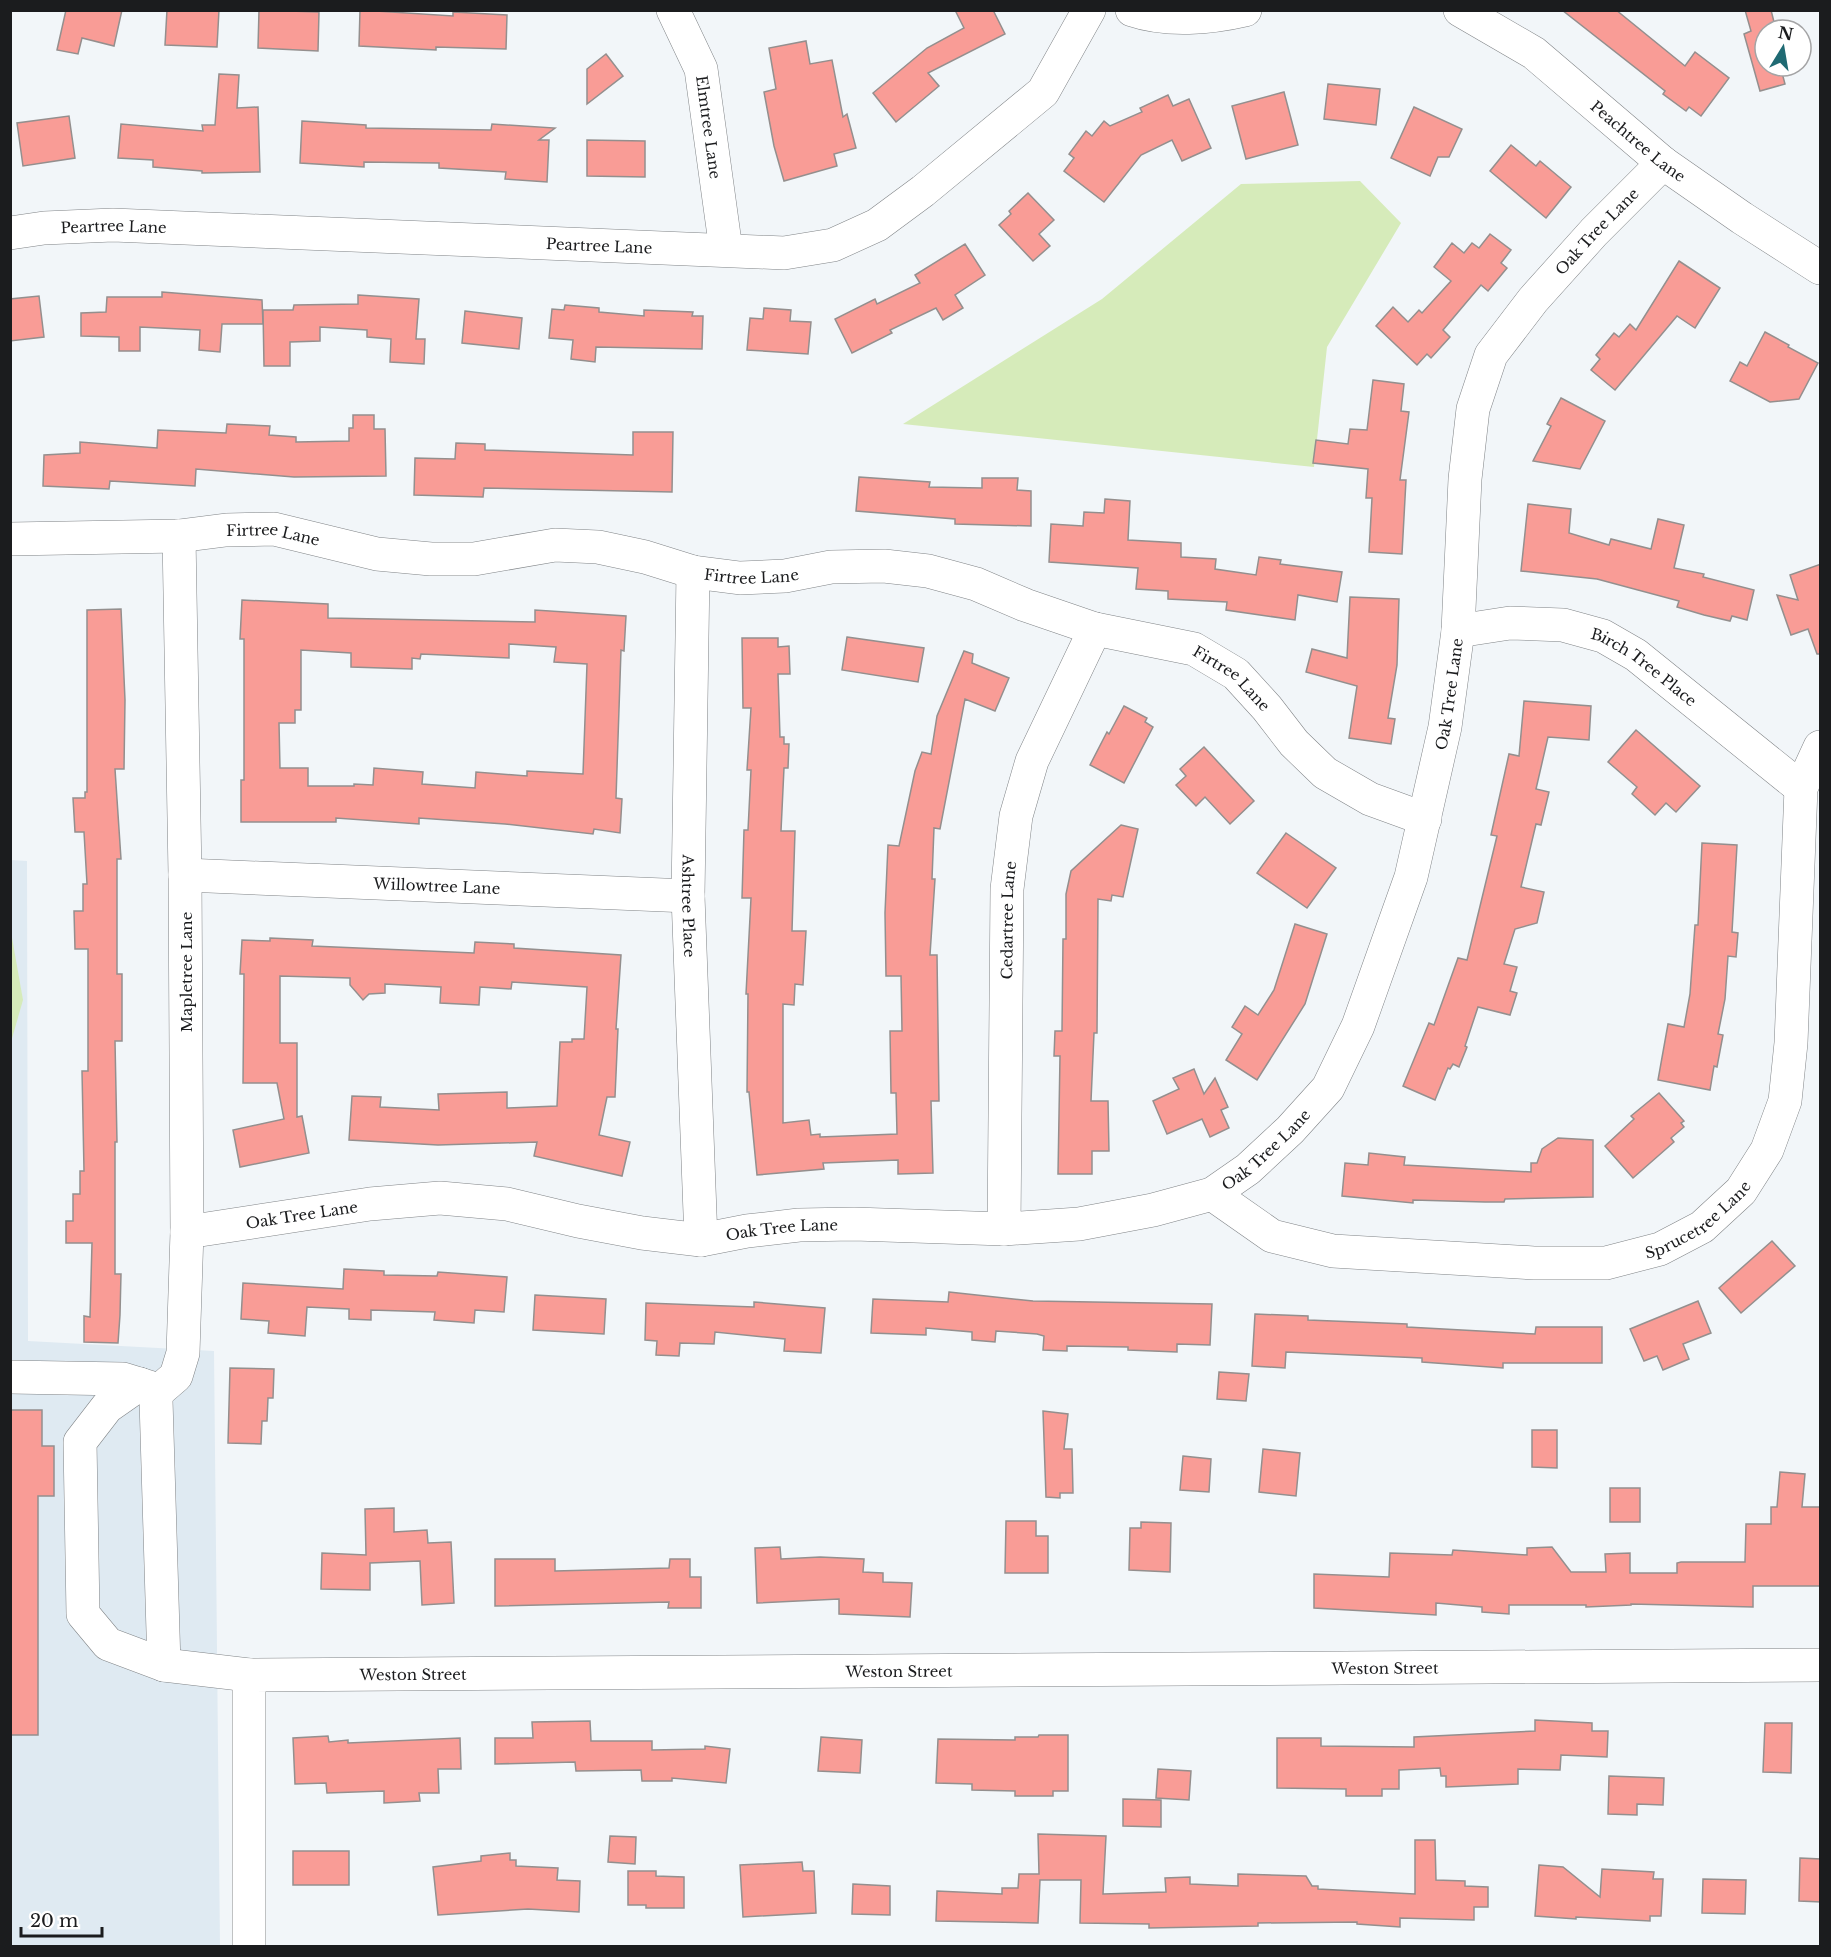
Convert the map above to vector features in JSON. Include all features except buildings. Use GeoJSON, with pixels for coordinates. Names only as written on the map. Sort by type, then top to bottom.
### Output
{"type":"FeatureCollection","features":[{"type":"Feature","properties":{"kind":"street","name":"Elmtree Lane"},"geometry":{"type":"LineString","coordinates":[[673,10],[702,69],[726,250]]}},
{"type":"Feature","properties":{"kind":"street","name":"Peartree Lane"},"geometry":{"type":"LineString","coordinates":[[10,233],[44,228],[113,225],[784,253],[833,245],[877,225],[977,148],[1043,93],[1089,10]]}},
{"type":"Feature","properties":{"kind":"street"},"geometry":{"type":"LineString","coordinates":[[1132,10],[1145,15],[1211,18],[1245,10]]}},
{"type":"Feature","properties":{"kind":"street","name":"Peachtree Lane"},"geometry":{"type":"LineString","coordinates":[[1460,10],[1534,52],[1664,163],[1821,268]]}},
{"type":"Feature","properties":{"kind":"street","name":"Oak Tree Lane"},"geometry":{"type":"LineString","coordinates":[[187,1232],[370,1204],[440,1198],[507,1204],[642,1233],[701,1240],[747,1231],[799,1225],[854,1224],[1004,1229],[1079,1224],[1153,1210],[1212,1194],[1248,1169],[1290,1130],[1328,1088],[1358,1026],[1411,877],[1445,727],[1458,630],[1466,467],[1473,409],[1491,355],[1533,300],[1594,232],[1664,163]]}},
{"type":"Feature","properties":{"kind":"street","name":"Firtree Lane"},"geometry":{"type":"LineString","coordinates":[[10,539],[179,536],[226,530],[274,529],[377,554],[431,560],[474,559],[555,545],[598,547],[645,557],[693,572],[740,578],[785,576],[831,567],[884,566],[928,571],[976,584],[1025,605],[1095,629],[1194,649],[1236,674],[1267,708],[1294,743],[1325,773],[1370,800],[1425,819]]}},
{"type":"Feature","properties":{"kind":"street","name":"Mapletree Lane"},"geometry":{"type":"LineString","coordinates":[[164,1665],[108,1644],[83,1614],[80,1442],[107,1407],[176,1376],[183,1353],[187,1232],[185,875],[179,536]]}},
{"type":"Feature","properties":{"kind":"street","name":"Ashtree Place"},"geometry":{"type":"LineString","coordinates":[[693,572],[688,896],[701,1240]]}},
{"type":"Feature","properties":{"kind":"street","name":"Birch Tree Place"},"geometry":{"type":"LineString","coordinates":[[1458,630],[1510,623],[1563,625],[1603,636],[1636,655],[1801,788]]}},
{"type":"Feature","properties":{"kind":"street","name":"Cedartree Lane"},"geometry":{"type":"LineString","coordinates":[[1004,1229],[1007,889],[1016,816],[1032,761],[1095,629]]}},
{"type":"Feature","properties":{"kind":"street","name":"Sprucetree Lane"},"geometry":{"type":"LineString","coordinates":[[1212,1194],[1272,1236],[1333,1251],[1534,1263],[1606,1263],[1660,1249],[1702,1227],[1741,1191],[1767,1150],[1785,1101],[1791,1042],[1801,788],[1821,747]]}},
{"type":"Feature","properties":{"kind":"street","name":"Willowtree Lane"},"geometry":{"type":"LineString","coordinates":[[185,875],[688,896]]}},
{"type":"Feature","properties":{"kind":"street"},"geometry":{"type":"LineString","coordinates":[[10,1377],[123,1378],[147,1390],[156,1400],[164,1665]]}},
{"type":"Feature","properties":{"kind":"street","name":"Weston Street"},"geometry":{"type":"LineString","coordinates":[[164,1665],[249,1675],[1821,1665]]}},
{"type":"Feature","properties":{"kind":"street"},"geometry":{"type":"LineString","coordinates":[[249,1675],[249,1947]]}},
{"type":"Feature","properties":{"kind":"shaded area"},"geometry":{"type":"Polygon","coordinates":[[[11,860],[27,861],[28,1341],[214,1351],[220,1946],[11,1946],[11,860]]]}},
{"type":"Feature","properties":{"kind":"green space"},"geometry":{"type":"Polygon","coordinates":[[[1360,181],[1401,223],[1327,347],[1314,467],[903,424],[1102,299],[1241,184],[1360,181]]]}},
{"type":"Feature","properties":{"kind":"green space"},"geometry":{"type":"Polygon","coordinates":[[[11,932],[23,1000],[10,1042],[11,932]]]}}]}
